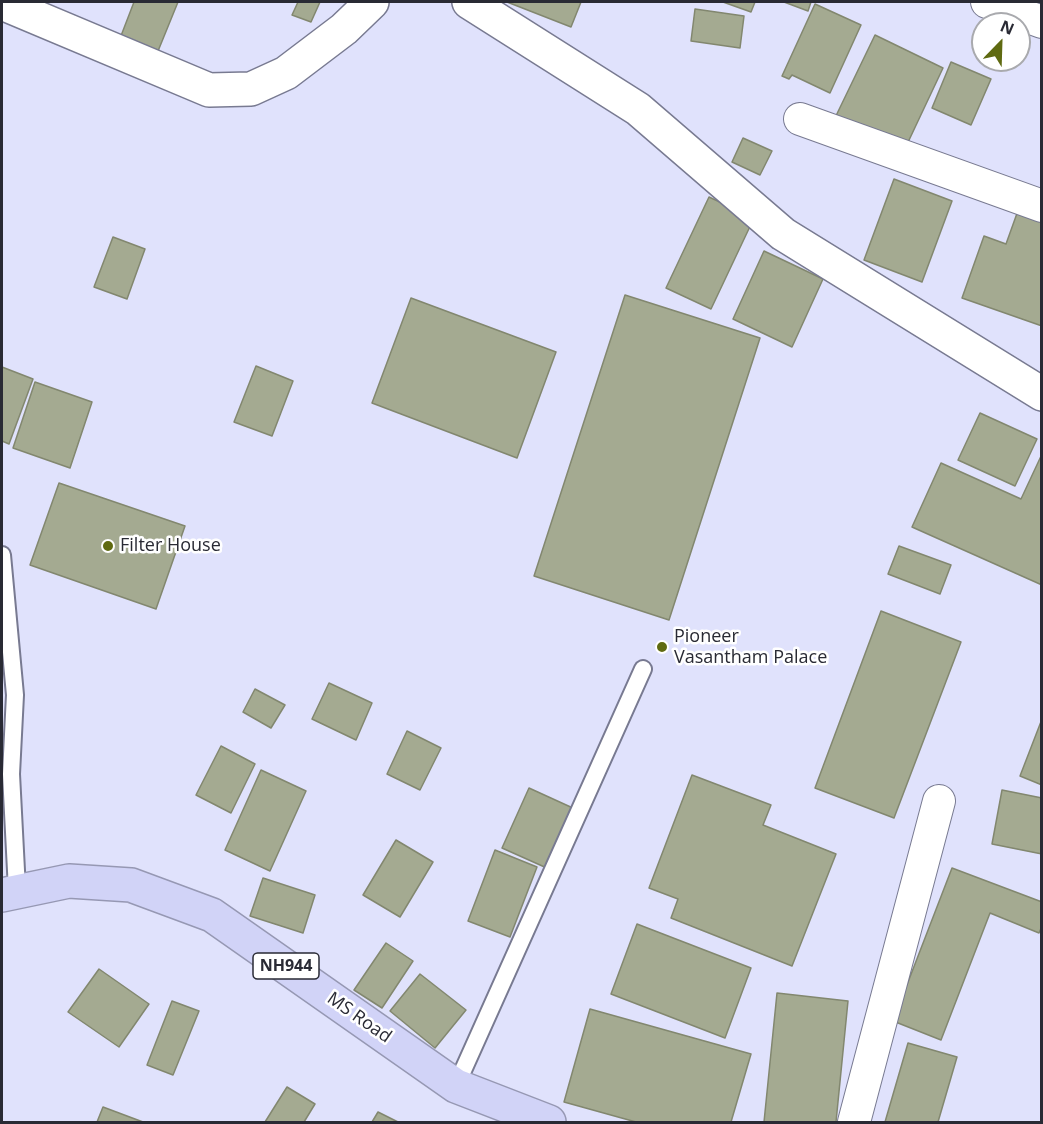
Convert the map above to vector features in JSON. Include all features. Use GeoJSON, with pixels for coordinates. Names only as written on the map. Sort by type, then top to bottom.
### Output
{"type":"FeatureCollection","features":[{"type":"Feature","properties":{"kind":"highway","name":"MS Road"},"geometry":{"type":"LineString","coordinates":[[9,893],[69,880],[131,885],[212,915],[456,1086],[549,1122]]}},
{"type":"Feature","properties":{"kind":"street"},"geometry":{"type":"LineString","coordinates":[[2,3],[209,90],[252,89],[286,73],[344,29],[372,2]]}},
{"type":"Feature","properties":{"kind":"street"},"geometry":{"type":"LineString","coordinates":[[469,2],[638,109],[783,234],[1041,394]]}},
{"type":"Feature","properties":{"kind":"street"},"geometry":{"type":"LineString","coordinates":[[987,2],[1041,22]]}},
{"type":"Feature","properties":{"kind":"street"},"geometry":{"type":"LineString","coordinates":[[800,119],[1041,207]]}},
{"type":"Feature","properties":{"kind":"street"},"geometry":{"type":"LineString","coordinates":[[854,1122],[939,801]]}},
{"type":"Feature","properties":{"kind":"lane"},"geometry":{"type":"LineString","coordinates":[[2,555],[15,695],[9,893]]}},
{"type":"Feature","properties":{"kind":"lane"},"geometry":{"type":"LineString","coordinates":[[456,1086],[644,669]]}},
{"type":"Feature","properties":{"kind":"building"},"geometry":{"type":"Polygon","coordinates":[[[134,2],[178,2],[156,56],[119,41],[134,2]]]}},
{"type":"Feature","properties":{"kind":"building"},"geometry":{"type":"Polygon","coordinates":[[[298,2],[320,2],[311,22],[292,15],[298,2]]]}},
{"type":"Feature","properties":{"kind":"building"},"geometry":{"type":"Polygon","coordinates":[[[507,2],[581,2],[571,27],[507,2]]]}},
{"type":"Feature","properties":{"kind":"building"},"geometry":{"type":"Polygon","coordinates":[[[723,2],[755,2],[751,12],[723,2]]]}},
{"type":"Feature","properties":{"kind":"building"},"geometry":{"type":"Polygon","coordinates":[[[784,2],[811,2],[808,11],[784,2]]]}},
{"type":"Feature","properties":{"kind":"building"},"geometry":{"type":"Polygon","coordinates":[[[815,4],[861,25],[830,93],[792,75],[789,79],[782,76],[815,4]]]}},
{"type":"Feature","properties":{"kind":"building"},"geometry":{"type":"Polygon","coordinates":[[[695,9],[744,16],[740,48],[691,41],[695,9]]]}},
{"type":"Feature","properties":{"kind":"building"},"geometry":{"type":"Polygon","coordinates":[[[875,35],[943,68],[902,155],[833,122],[875,35]]]}},
{"type":"Feature","properties":{"kind":"building"},"geometry":{"type":"Polygon","coordinates":[[[951,62],[991,79],[971,125],[932,108],[951,62]]]}},
{"type":"Feature","properties":{"kind":"building"},"geometry":{"type":"Polygon","coordinates":[[[743,138],[772,151],[760,175],[732,162],[743,138]]]}},
{"type":"Feature","properties":{"kind":"building"},"geometry":{"type":"Polygon","coordinates":[[[894,179],[952,201],[922,282],[864,260],[894,179]]]}},
{"type":"Feature","properties":{"kind":"building"},"geometry":{"type":"Polygon","coordinates":[[[709,197],[754,218],[711,309],[666,288],[709,197]]]}},
{"type":"Feature","properties":{"kind":"building"},"geometry":{"type":"Polygon","coordinates":[[[1020,205],[1042,213],[1042,326],[962,298],[984,236],[1006,244],[1020,205]]]}},
{"type":"Feature","properties":{"kind":"building"},"geometry":{"type":"Polygon","coordinates":[[[113,237],[145,249],[127,299],[94,287],[113,237]]]}},
{"type":"Feature","properties":{"kind":"building"},"geometry":{"type":"Polygon","coordinates":[[[764,251],[823,279],[792,347],[733,319],[764,251]]]}},
{"type":"Feature","properties":{"kind":"building"},"geometry":{"type":"Polygon","coordinates":[[[625,295],[760,338],[669,620],[534,576],[625,295]]]}},
{"type":"Feature","properties":{"kind":"building"},"geometry":{"type":"Polygon","coordinates":[[[411,298],[556,352],[517,458],[372,403],[411,298]]]}},
{"type":"Feature","properties":{"kind":"building"},"geometry":{"type":"Polygon","coordinates":[[[256,366],[293,381],[272,436],[234,422],[256,366]]]}},
{"type":"Feature","properties":{"kind":"building"},"geometry":{"type":"Polygon","coordinates":[[[2,367],[33,379],[9,444],[2,441],[2,367]]]}},
{"type":"Feature","properties":{"kind":"building"},"geometry":{"type":"Polygon","coordinates":[[[35,382],[92,402],[70,468],[13,448],[35,382]]]}},
{"type":"Feature","properties":{"kind":"building"},"geometry":{"type":"Polygon","coordinates":[[[980,413],[1037,439],[1015,486],[958,460],[980,413]]]}},
{"type":"Feature","properties":{"kind":"building"},"geometry":{"type":"Polygon","coordinates":[[[1042,454],[1042,585],[912,527],[941,463],[1021,499],[1042,454]]]}},
{"type":"Feature","properties":{"kind":"building","name":"Filter House"},"geometry":{"type":"Polygon","coordinates":[[[59,483],[185,526],[156,609],[30,565],[59,483]]]}},
{"type":"Feature","properties":{"kind":"building"},"geometry":{"type":"Polygon","coordinates":[[[899,546],[951,565],[940,594],[888,574],[899,546]]]}},
{"type":"Feature","properties":{"kind":"building"},"geometry":{"type":"Polygon","coordinates":[[[881,611],[961,642],[894,818],[815,788],[881,611]]]}},
{"type":"Feature","properties":{"kind":"building"},"geometry":{"type":"Polygon","coordinates":[[[329,683],[372,703],[356,740],[312,719],[329,683]]]}},
{"type":"Feature","properties":{"kind":"building"},"geometry":{"type":"Polygon","coordinates":[[[255,689],[285,705],[271,728],[243,712],[255,689]]]}},
{"type":"Feature","properties":{"kind":"building"},"geometry":{"type":"Polygon","coordinates":[[[1042,719],[1042,785],[1020,776],[1042,719]]]}},
{"type":"Feature","properties":{"kind":"building"},"geometry":{"type":"Polygon","coordinates":[[[407,731],[441,748],[420,790],[387,774],[407,731]]]}},
{"type":"Feature","properties":{"kind":"building"},"geometry":{"type":"Polygon","coordinates":[[[221,746],[255,764],[231,813],[196,795],[221,746]]]}},
{"type":"Feature","properties":{"kind":"building"},"geometry":{"type":"Polygon","coordinates":[[[261,770],[306,791],[270,871],[225,850],[261,770]]]}},
{"type":"Feature","properties":{"kind":"building"},"geometry":{"type":"Polygon","coordinates":[[[692,775],[771,805],[763,825],[836,854],[792,966],[671,918],[678,899],[649,888],[692,775]]]}},
{"type":"Feature","properties":{"kind":"building"},"geometry":{"type":"Polygon","coordinates":[[[529,788],[575,809],[549,869],[502,848],[529,788]]]}},
{"type":"Feature","properties":{"kind":"building"},"geometry":{"type":"Polygon","coordinates":[[[1002,790],[1042,798],[1042,854],[992,844],[1002,790]]]}},
{"type":"Feature","properties":{"kind":"building"},"geometry":{"type":"Polygon","coordinates":[[[396,840],[433,862],[400,917],[363,895],[396,840]]]}},
{"type":"Feature","properties":{"kind":"building"},"geometry":{"type":"Polygon","coordinates":[[[495,850],[537,867],[510,937],[468,921],[495,850]]]}},
{"type":"Feature","properties":{"kind":"building"},"geometry":{"type":"Polygon","coordinates":[[[952,868],[1042,902],[1042,926],[1039,933],[990,913],[941,1040],[893,1021],[952,868]]]}},
{"type":"Feature","properties":{"kind":"building"},"geometry":{"type":"Polygon","coordinates":[[[263,878],[315,895],[303,933],[250,916],[263,878]]]}},
{"type":"Feature","properties":{"kind":"building"},"geometry":{"type":"Polygon","coordinates":[[[637,924],[751,968],[725,1038],[611,994],[637,924]]]}},
{"type":"Feature","properties":{"kind":"building"},"geometry":{"type":"Polygon","coordinates":[[[386,943],[413,961],[382,1008],[354,990],[386,943]]]}},
{"type":"Feature","properties":{"kind":"building"},"geometry":{"type":"Polygon","coordinates":[[[99,969],[149,1004],[119,1047],[68,1012],[99,969]]]}},
{"type":"Feature","properties":{"kind":"building"},"geometry":{"type":"Polygon","coordinates":[[[420,974],[466,1010],[435,1048],[390,1011],[420,974]]]}},
{"type":"Feature","properties":{"kind":"building"},"geometry":{"type":"Polygon","coordinates":[[[777,993],[848,1001],[836,1122],[764,1122],[777,993]]]}},
{"type":"Feature","properties":{"kind":"building"},"geometry":{"type":"Polygon","coordinates":[[[172,1001],[199,1011],[173,1075],[147,1065],[172,1001]]]}},
{"type":"Feature","properties":{"kind":"building"},"geometry":{"type":"Polygon","coordinates":[[[590,1009],[751,1054],[731,1122],[636,1122],[564,1102],[590,1009]]]}},
{"type":"Feature","properties":{"kind":"building"},"geometry":{"type":"Polygon","coordinates":[[[908,1043],[957,1057],[938,1122],[885,1122],[908,1043]]]}},
{"type":"Feature","properties":{"kind":"building"},"geometry":{"type":"Polygon","coordinates":[[[287,1087],[315,1104],[304,1122],[265,1122],[287,1087]]]}},
{"type":"Feature","properties":{"kind":"building"},"geometry":{"type":"Polygon","coordinates":[[[103,1107],[143,1122],[97,1122],[103,1107]]]}},
{"type":"Feature","properties":{"kind":"building"},"geometry":{"type":"Polygon","coordinates":[[[378,1112],[398,1122],[372,1122],[378,1112]]]}},
{"type":"Feature","properties":{"kind":"place","name":"Filter House"},"geometry":{"type":"Point","coordinates":[108,546]}},
{"type":"Feature","properties":{"kind":"place","name":"Pioneer Vasantham Palace"},"geometry":{"type":"Point","coordinates":[662,647]}}]}
